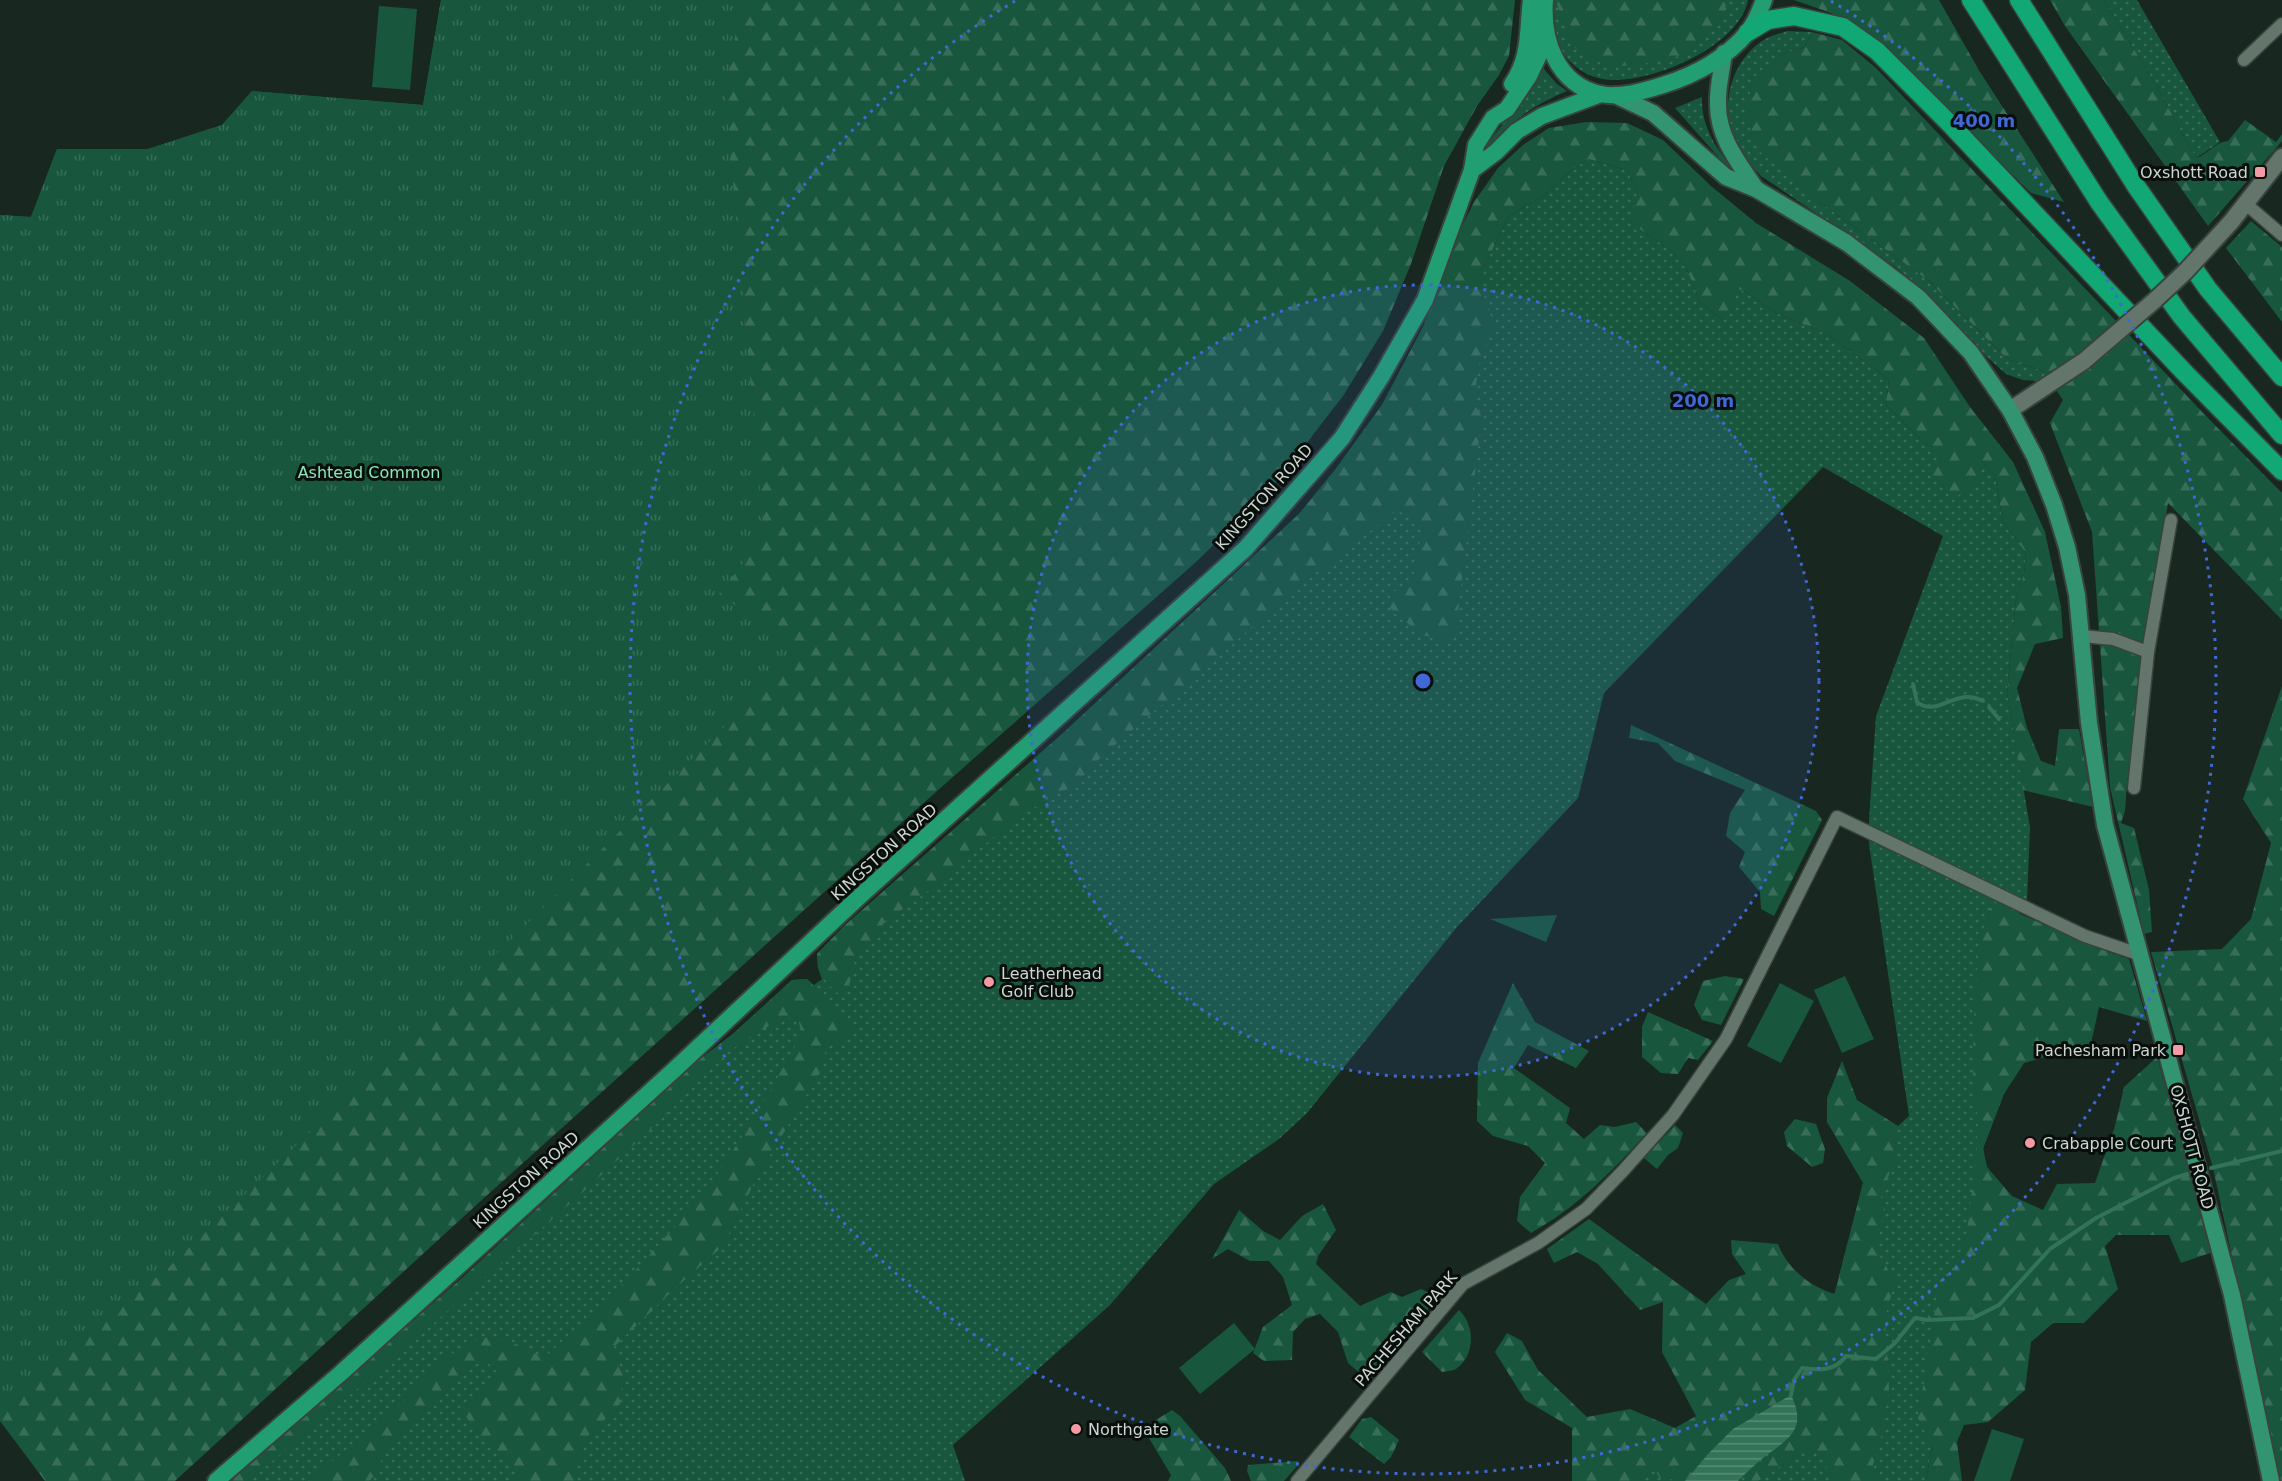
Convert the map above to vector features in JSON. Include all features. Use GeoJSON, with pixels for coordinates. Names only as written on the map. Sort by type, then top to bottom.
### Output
{"type":"FeatureCollection","features":[{"type":"Feature","properties":{"kind":"highway"},"geometry":{"type":"LineString","coordinates":[[1493,118],[1499,103],[1519,74],[1529,40],[1531,0]]}},
{"type":"Feature","properties":{"kind":"highway","name":"KINGSTON ROAD"},"geometry":{"type":"LineString","coordinates":[[216,1481],[341,1373],[674,1070],[859,897],[1246,548],[1342,438],[1381,377],[1425,300],[1472,170],[1476,145],[1493,118],[1507,109],[1529,76],[1539,55],[1545,0]]}},
{"type":"Feature","properties":{"kind":"highway"},"geometry":{"type":"LineString","coordinates":[[1748,32],[1764,0]]}},
{"type":"Feature","properties":{"kind":"highway"},"geometry":{"type":"LineString","coordinates":[[1971,0],[2099,202],[2182,317],[2282,435]]}},
{"type":"Feature","properties":{"kind":"highway"},"geometry":{"type":"LineString","coordinates":[[2019,0],[2156,214],[2208,289],[2282,377]]}},
{"type":"Feature","properties":{"kind":"highway"},"geometry":{"type":"LineString","coordinates":[[1472,170],[1496,152],[1517,131],[1542,117],[1608,95],[1647,90],[1680,80],[1708,67],[1748,32],[1768,20],[1794,16],[1843,27],[1877,51],[1952,126],[2185,373],[2282,471]]}},
{"type":"Feature","properties":{"kind":"highway"},"geometry":{"type":"LineString","coordinates":[[1543,22],[1550,47],[1558,64],[1571,81],[1586,90],[1608,95]]}},
{"type":"Feature","properties":{"kind":"main road","name":"OXSHOTT ROAD"},"geometry":{"type":"LineString","coordinates":[[1724,53],[1718,105],[1721,127],[1732,154],[1756,189]]}},
{"type":"Feature","properties":{"kind":"main road","name":"OXSHOTT ROAD"},"geometry":{"type":"LineString","coordinates":[[1608,95],[1653,113],[1726,177],[1756,189],[1847,243],[1918,297],[1971,353],[2010,410],[2035,457],[2067,547],[2077,595],[2089,723],[2104,825],[2232,1295],[2271,1481]]}},
{"type":"Feature","properties":{"kind":"main road"},"geometry":{"type":"LineString","coordinates":[[2010,410],[2084,361],[2169,286],[2231,222],[2282,157]]}},
{"type":"Feature","properties":{"kind":"street"},"geometry":{"type":"LineString","coordinates":[[2244,60],[2282,24]]}},
{"type":"Feature","properties":{"kind":"street"},"geometry":{"type":"LineString","coordinates":[[2246,204],[2282,235]]}},
{"type":"Feature","properties":{"kind":"street"},"geometry":{"type":"LineString","coordinates":[[2134,788],[2148,652],[2171,520]]}},
{"type":"Feature","properties":{"kind":"street"},"geometry":{"type":"LineString","coordinates":[[2082,636],[2113,639],[2148,652]]}},
{"type":"Feature","properties":{"kind":"street","name":"PACHESHAM PARK"},"geometry":{"type":"LineString","coordinates":[[1297,1481],[1462,1284],[1538,1243],[1586,1209],[1623,1172],[1673,1115],[1714,1060],[1726,1039],[1837,818],[2085,936],[2138,954]]}},
{"type":"Feature","properties":{"kind":"green space"},"geometry":{"type":"Polygon","coordinates":[[[441,0],[1515,0],[1509,56],[1499,75],[1477,106],[1444,166],[1411,264],[1383,331],[1343,396],[1271,489],[1196,562],[919,807],[484,1198],[175,1481],[45,1481],[0,1421],[0,215],[31,217],[57,149],[148,149],[222,125],[252,91],[423,105],[441,0]]]}},
{"type":"Feature","properties":{"kind":"green space","name":"Ashtead Common"},"geometry":{"type":"Polygon","coordinates":[[[441,0],[749,0],[737,26],[725,92],[764,536],[719,594],[801,650],[520,931],[169,1267],[0,1407],[0,215],[31,217],[57,149],[148,149],[222,125],[252,91],[423,105],[441,0]]]}},
{"type":"Feature","properties":{"kind":"green space"},"geometry":{"type":"Polygon","coordinates":[[[1550,0],[1748,0],[1741,17],[1729,32],[1713,46],[1693,58],[1651,74],[1631,79],[1613,80],[1588,74],[1568,59],[1555,36],[1550,0]]]}},
{"type":"Feature","properties":{"kind":"green space"},"geometry":{"type":"Polygon","coordinates":[[[1558,0],[1727,0],[1722,22],[1688,54],[1643,64],[1607,67],[1572,46],[1557,4],[1558,0]]]}},
{"type":"Feature","properties":{"kind":"green space"},"geometry":{"type":"Polygon","coordinates":[[[1794,0],[1939,0],[1980,72],[2064,202],[2031,193],[1871,35],[1831,13],[1794,0]]]}},
{"type":"Feature","properties":{"kind":"green space"},"geometry":{"type":"Polygon","coordinates":[[[2050,0],[2104,0],[2153,80],[2196,158],[2228,141],[2245,120],[2276,142],[2282,134],[2282,141],[2208,226],[2065,26],[2050,0]]]}},
{"type":"Feature","properties":{"kind":"green space"},"geometry":{"type":"Polygon","coordinates":[[[2104,0],[2137,0],[2220,142],[2196,158],[2153,80],[2104,0]]]}},
{"type":"Feature","properties":{"kind":"green space"},"geometry":{"type":"Polygon","coordinates":[[[379,6],[417,9],[410,90],[372,87],[379,6]]]}},
{"type":"Feature","properties":{"kind":"green space"},"geometry":{"type":"Polygon","coordinates":[[[1787,31],[1812,32],[1805,47],[1779,55],[1817,200],[1929,281],[2007,359],[2043,371],[2047,377],[2036,381],[2023,380],[2006,374],[1897,268],[1761,176],[1742,155],[1730,127],[1728,113],[1731,85],[1736,72],[1751,50],[1765,39],[1787,31]]]}},
{"type":"Feature","properties":{"kind":"green space"},"geometry":{"type":"Polygon","coordinates":[[[1812,32],[1842,40],[1876,68],[2282,493],[2282,620],[2168,503],[2127,783],[2125,811],[2121,823],[2134,828],[2149,890],[2152,932],[2144,934],[2110,787],[2092,532],[2050,423],[2063,400],[2043,371],[2007,359],[1929,281],[1817,200],[1761,153],[1745,117],[1753,78],[1779,55],[1805,47],[1812,32]]]}},
{"type":"Feature","properties":{"kind":"green space"},"geometry":{"type":"Polygon","coordinates":[[[1542,67],[1557,84],[1567,91],[1524,114],[1489,148],[1486,146],[1536,80],[1542,67]]]}},
{"type":"Feature","properties":{"kind":"green space"},"geometry":{"type":"Polygon","coordinates":[[[1702,97],[1706,125],[1719,151],[1731,166],[1728,168],[1675,108],[1702,97]]]}},
{"type":"Feature","properties":{"kind":"green space"},"geometry":{"type":"Polygon","coordinates":[[[1586,122],[1627,123],[1663,140],[1711,186],[1756,223],[1850,281],[1924,338],[1970,407],[2013,462],[2045,532],[2061,607],[2063,638],[2035,644],[2017,688],[2027,728],[2041,761],[2055,766],[2059,729],[2079,729],[2093,807],[2023,790],[2007,693],[2016,598],[2024,574],[2026,553],[2003,522],[1995,476],[1984,464],[1977,485],[1952,499],[1932,475],[1940,451],[1924,443],[1886,405],[1889,379],[1827,334],[1774,312],[1746,292],[1735,288],[1735,310],[1722,320],[1700,302],[1686,267],[1669,249],[1641,230],[1631,218],[1638,194],[1627,170],[1588,159],[1569,172],[1545,195],[1509,216],[1484,267],[1483,293],[1494,325],[1480,360],[1473,403],[1482,415],[1456,628],[1447,642],[1420,634],[1390,608],[1390,592],[1411,587],[1422,530],[1397,510],[1326,567],[1310,575],[1103,755],[1076,784],[1047,799],[1010,824],[914,902],[887,919],[855,961],[849,986],[837,993],[822,976],[817,954],[844,926],[1061,735],[1299,514],[1335,470],[1382,405],[1423,327],[1459,232],[1474,202],[1498,168],[1523,145],[1549,128],[1586,122]]]}},
{"type":"Feature","properties":{"kind":"green space"},"geometry":{"type":"Polygon","coordinates":[[[1588,159],[1627,170],[1638,194],[1641,230],[1669,249],[1686,267],[1700,302],[1722,320],[1735,288],[1746,292],[1774,312],[1827,334],[1889,379],[1886,405],[1924,443],[1941,451],[1984,464],[1995,476],[2003,522],[2026,553],[2024,574],[2016,598],[2007,693],[2030,827],[2027,901],[2019,914],[1983,1149],[1994,1202],[1955,1310],[1926,1481],[1583,1481],[1821,1346],[1863,1183],[1898,1126],[1909,1116],[1869,844],[1869,820],[1876,716],[1943,536],[1823,467],[1604,693],[1578,798],[1457,927],[1307,1113],[1279,1139],[1214,1184],[1110,1305],[953,1445],[965,1481],[230,1481],[463,1277],[699,1060],[734,1033],[792,980],[807,979],[814,985],[822,979],[817,954],[844,926],[1061,735],[1299,514],[1335,470],[1382,405],[1423,327],[1452,254],[1484,267],[1509,216],[1545,195],[1569,172],[1588,159]]]}},
{"type":"Feature","properties":{"kind":"green space"},"geometry":{"type":"Polygon","coordinates":[[[2251,221],[2282,247],[2282,322],[2226,248],[2251,221]]]}},
{"type":"Feature","properties":{"kind":"green space"},"geometry":{"type":"Polygon","coordinates":[[[2282,686],[2282,1481],[2280,1481],[2213,1168],[2151,952],[2222,949],[2251,919],[2271,843],[2243,799],[2282,686]]]}},
{"type":"Feature","properties":{"kind":"green space"},"geometry":{"type":"Polygon","coordinates":[[[1631,725],[1816,811],[1822,820],[1774,916],[1761,909],[1760,892],[1739,867],[1745,852],[1726,836],[1730,813],[1745,790],[1675,761],[1658,743],[1629,738],[1631,725]]]}},
{"type":"Feature","properties":{"kind":"green space"},"geometry":{"type":"Polygon","coordinates":[[[1993,902],[2095,947],[2129,959],[2147,1021],[2099,1007],[2091,1044],[2024,1063],[2004,1094],[1983,1149],[1987,1167],[2012,1196],[2043,1210],[2057,1184],[2095,1183],[2115,1126],[2124,1087],[2157,1057],[2213,1252],[2181,1263],[2169,1235],[2116,1235],[2105,1246],[2118,1289],[2084,1323],[2053,1323],[2031,1342],[2025,1390],[1988,1422],[1964,1425],[1957,1442],[1962,1481],[1926,1481],[1932,1446],[1918,1418],[1938,1291],[1959,1260],[1967,1230],[1976,1162],[1978,1122],[1973,1082],[1979,940],[1993,902]]]}},
{"type":"Feature","properties":{"kind":"green space"},"geometry":{"type":"Polygon","coordinates":[[[1557,915],[1546,942],[1490,919],[1557,915]]]}},
{"type":"Feature","properties":{"kind":"green space"},"geometry":{"type":"Polygon","coordinates":[[[1725,976],[1744,979],[1721,1025],[1702,1020],[1694,1005],[1703,981],[1725,976]]]}},
{"type":"Feature","properties":{"kind":"green space"},"geometry":{"type":"Polygon","coordinates":[[[1845,976],[1874,1039],[1842,1053],[1814,990],[1845,976]]]}},
{"type":"Feature","properties":{"kind":"green space"},"geometry":{"type":"Polygon","coordinates":[[[807,979],[853,1029],[842,1041],[827,1045],[820,1073],[757,1177],[723,1246],[613,1348],[623,1373],[620,1404],[585,1439],[574,1481],[517,1481],[517,1472],[493,1450],[472,1425],[460,1407],[491,1382],[496,1371],[485,1360],[470,1367],[445,1396],[385,1451],[376,1474],[369,1481],[308,1481],[397,1408],[449,1355],[483,1337],[512,1342],[544,1358],[625,1282],[705,1193],[757,1114],[802,1034],[797,1015],[772,1024],[726,1053],[670,1111],[584,1191],[407,1347],[249,1481],[230,1481],[463,1277],[699,1060],[734,1033],[792,980],[807,979]]]}},
{"type":"Feature","properties":{"kind":"green space"},"geometry":{"type":"Polygon","coordinates":[[[1513,983],[1535,1022],[1589,1051],[1576,1068],[1528,1045],[1514,1068],[1570,1108],[1566,1123],[1584,1139],[1600,1125],[1615,1127],[1636,1122],[1647,1133],[1607,1175],[1579,1200],[1531,1233],[1517,1221],[1520,1197],[1545,1163],[1528,1146],[1493,1136],[1477,1121],[1478,1063],[1513,983]]]}},
{"type":"Feature","properties":{"kind":"green space"},"geometry":{"type":"Polygon","coordinates":[[[1780,983],[1814,1001],[1781,1063],[1747,1046],[1780,983]]]}},
{"type":"Feature","properties":{"kind":"green space"},"geometry":{"type":"Polygon","coordinates":[[[1648,1012],[1713,1041],[1698,1060],[1688,1058],[1678,1074],[1661,1073],[1642,1057],[1642,1027],[1648,1012]]]}},
{"type":"Feature","properties":{"kind":"green space"},"geometry":{"type":"Polygon","coordinates":[[[1842,1061],[1857,1100],[1898,1126],[1894,1164],[1881,1198],[1885,1209],[1875,1248],[1895,1281],[1885,1318],[1889,1390],[1881,1438],[1873,1465],[1879,1481],[1829,1481],[1824,1454],[1806,1450],[1758,1481],[1750,1481],[1744,1475],[1776,1450],[1792,1431],[1796,1421],[1796,1409],[1791,1395],[1709,1453],[1685,1481],[1660,1478],[1652,1466],[1641,1481],[1572,1481],[1572,1428],[1525,1400],[1495,1352],[1507,1333],[1522,1341],[1538,1370],[1587,1417],[1630,1409],[1675,1428],[1696,1416],[1662,1352],[1663,1302],[1640,1310],[1598,1264],[1577,1252],[1554,1263],[1547,1249],[1589,1219],[1706,1304],[1729,1280],[1746,1274],[1732,1254],[1731,1240],[1778,1244],[1793,1269],[1817,1287],[1835,1294],[1863,1183],[1827,1122],[1827,1098],[1842,1061]]]}},
{"type":"Feature","properties":{"kind":"green space"},"geometry":{"type":"Polygon","coordinates":[[[1795,1119],[1816,1124],[1825,1149],[1823,1163],[1812,1167],[1787,1146],[1784,1132],[1795,1119]]]}},
{"type":"Feature","properties":{"kind":"green space"},"geometry":{"type":"Polygon","coordinates":[[[1675,1125],[1683,1133],[1678,1148],[1668,1155],[1657,1169],[1644,1158],[1675,1125]]]}},
{"type":"Feature","properties":{"kind":"green space"},"geometry":{"type":"Polygon","coordinates":[[[1323,1204],[1336,1230],[1318,1256],[1316,1264],[1360,1306],[1391,1292],[1402,1297],[1421,1289],[1438,1297],[1369,1381],[1348,1363],[1338,1332],[1320,1314],[1305,1319],[1293,1332],[1292,1360],[1264,1361],[1253,1353],[1263,1327],[1292,1305],[1283,1277],[1269,1261],[1250,1261],[1228,1249],[1212,1259],[1239,1210],[1263,1231],[1280,1240],[1302,1216],[1323,1204]]]}},
{"type":"Feature","properties":{"kind":"green space"},"geometry":{"type":"Polygon","coordinates":[[[1459,1310],[1468,1324],[1470,1348],[1463,1363],[1456,1369],[1442,1372],[1422,1352],[1459,1310]]]}},
{"type":"Feature","properties":{"kind":"green space"},"geometry":{"type":"Polygon","coordinates":[[[1234,1323],[1255,1349],[1200,1394],[1179,1368],[1234,1323]]]}},
{"type":"Feature","properties":{"kind":"green space"},"geometry":{"type":"Polygon","coordinates":[[[1172,1410],[1180,1416],[1225,1468],[1231,1481],[1168,1481],[1171,1475],[1143,1428],[1172,1410]]]}},
{"type":"Feature","properties":{"kind":"green space"},"geometry":{"type":"Polygon","coordinates":[[[1371,1417],[1399,1440],[1391,1457],[1384,1464],[1349,1437],[1362,1419],[1371,1417]]]}},
{"type":"Feature","properties":{"kind":"green space"},"geometry":{"type":"Polygon","coordinates":[[[1992,1429],[2024,1439],[2010,1481],[1974,1481],[1992,1429]]]}},
{"type":"Feature","properties":{"kind":"green space"},"geometry":{"type":"Polygon","coordinates":[[[1298,1461],[1299,1464],[1284,1481],[1251,1481],[1247,1471],[1248,1465],[1298,1461]]]}},
{"type":"Feature","properties":{"kind":"shaded area"},"geometry":{"type":"Polygon","coordinates":[[[1791,1395],[1797,1417],[1793,1432],[1738,1481],[1685,1481],[1733,1429],[1791,1395]]]}},
{"type":"Feature","properties":{"kind":"waterway"},"geometry":{"type":"LineString","coordinates":[[1913,684],[1917,702],[1924,706],[1937,706],[1962,697],[1973,697],[1983,701]]}},
{"type":"Feature","properties":{"kind":"waterway"},"geometry":{"type":"LineString","coordinates":[[1989,707],[1999,719]]}},
{"type":"Feature","properties":{"kind":"waterway"},"geometry":{"type":"LineString","coordinates":[[2211,1168],[2282,1151]]}},
{"type":"Feature","properties":{"kind":"waterway"},"geometry":{"type":"LineString","coordinates":[[1791,1395],[1794,1380],[1802,1368],[1831,1367],[1837,1365],[1846,1356],[1876,1359],[1895,1343],[1915,1318],[1927,1320],[1973,1318],[1999,1305],[2050,1249],[2096,1218],[2174,1178],[2188,1174]]}},
{"type":"Feature","properties":{"kind":"place","name":"Oxshott Road"},"geometry":{"type":"Point","coordinates":[2260,172]}},
{"type":"Feature","properties":{"kind":"place","name":"Leatherhead Golf Club"},"geometry":{"type":"Point","coordinates":[989,982]}},
{"type":"Feature","properties":{"kind":"place","name":"Pachesham Park"},"geometry":{"type":"Point","coordinates":[2178,1050]}},
{"type":"Feature","properties":{"kind":"place","name":"Crabapple Court"},"geometry":{"type":"Point","coordinates":[2030,1143]}},
{"type":"Feature","properties":{"kind":"place","name":"Northgate"},"geometry":{"type":"Point","coordinates":[1076,1429]}}]}
